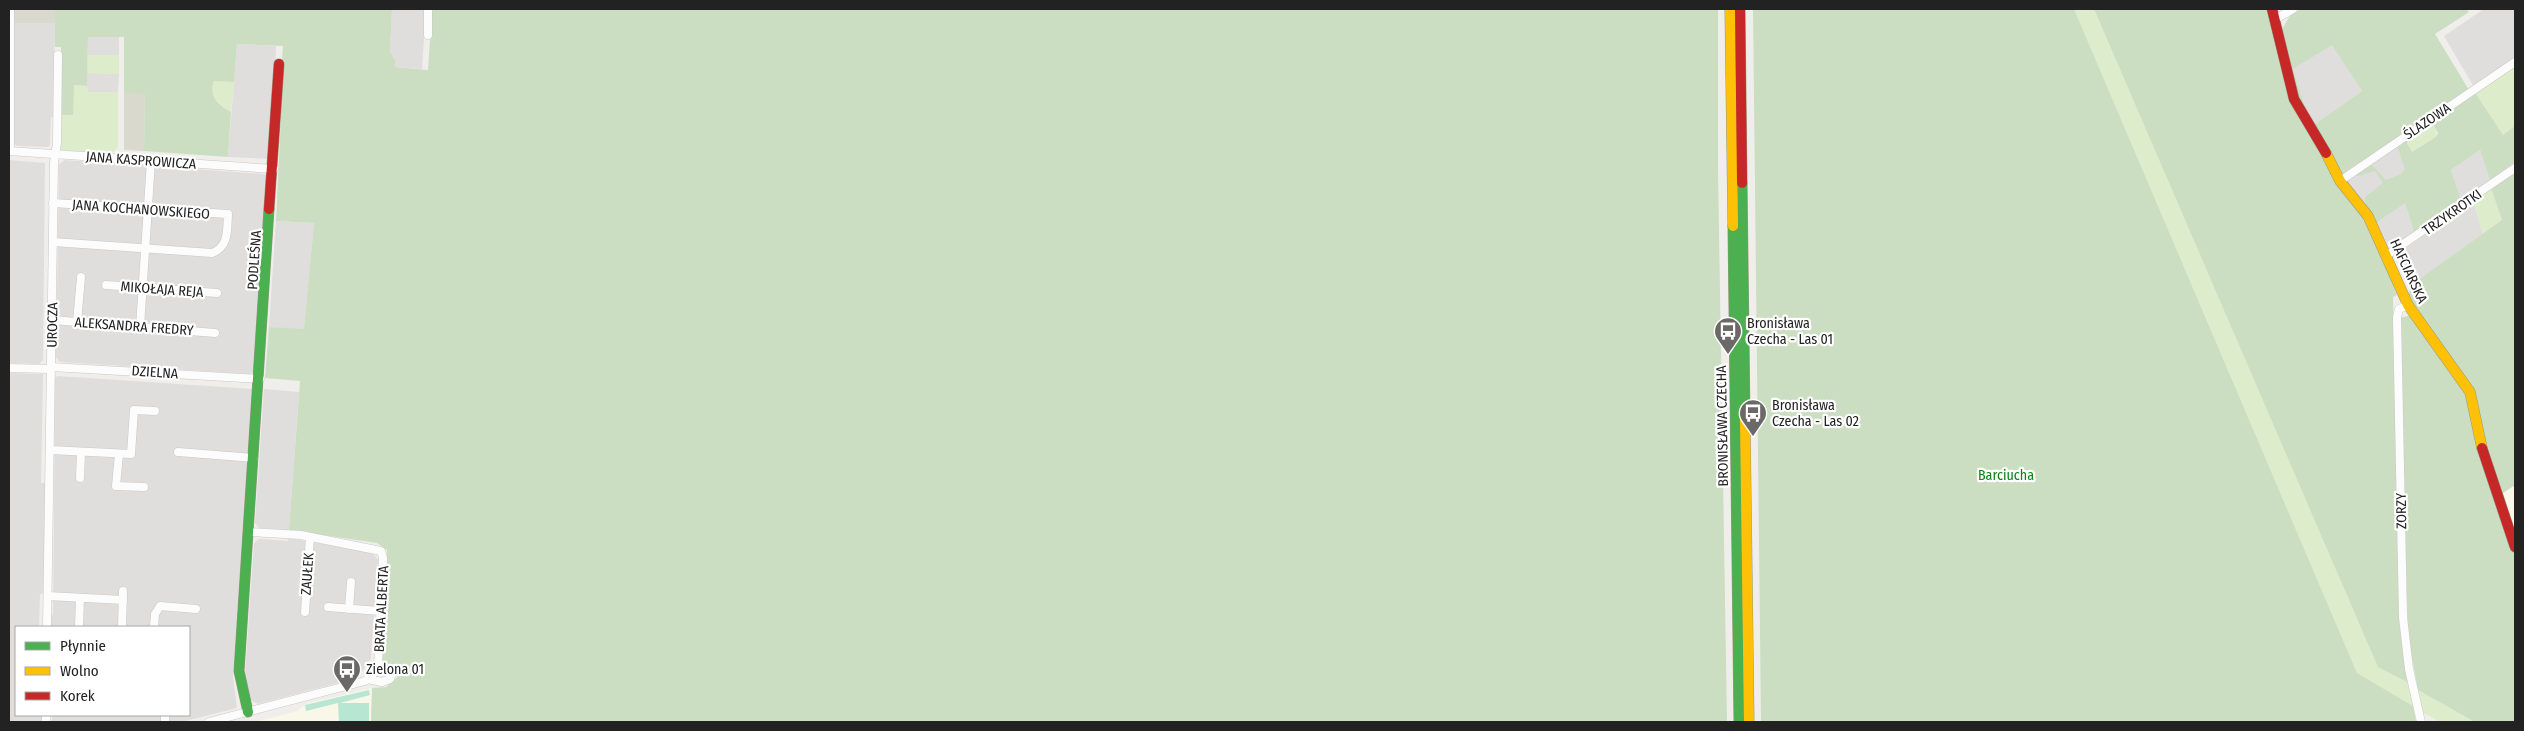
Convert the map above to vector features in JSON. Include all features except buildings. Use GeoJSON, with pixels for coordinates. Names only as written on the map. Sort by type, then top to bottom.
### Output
{"type":"FeatureCollection","features":[{"type":"Feature","properties":{"kind":"main road","name":"BRONISŁAWA CZECHA"},"geometry":{"type":"LineString","coordinates":[[1730,9],[1739,722]]}},
{"type":"Feature","properties":{"kind":"main road","name":"BRONISŁAWA CZECHA"},"geometry":{"type":"LineString","coordinates":[[1740,9],[1749,722]]}},
{"type":"Feature","properties":{"kind":"main road","name":"HAFCIARSKA"},"geometry":{"type":"LineString","coordinates":[[2272,9],[2294,100],[2321,144],[2340,181],[2368,216],[2408,305],[2470,392],[2483,451],[2515,547]]}},
{"type":"Feature","properties":{"kind":"main road","name":"PODLEŚNA"},"geometry":{"type":"LineString","coordinates":[[248,712],[239,671],[274,169],[279,64]]}},
{"type":"Feature","properties":{"kind":"street"},"geometry":{"type":"LineString","coordinates":[[9,151],[10,9]]}},
{"type":"Feature","properties":{"kind":"street"},"geometry":{"type":"LineString","coordinates":[[428,9],[428,35]]}},
{"type":"Feature","properties":{"kind":"street"},"geometry":{"type":"LineString","coordinates":[[2274,20],[2293,9]]}},
{"type":"Feature","properties":{"kind":"street","name":"UROCZA"},"geometry":{"type":"LineString","coordinates":[[47,626],[52,242],[58,55]]}},
{"type":"Feature","properties":{"kind":"street","name":"ŚLAZOWA"},"geometry":{"type":"LineString","coordinates":[[2340,181],[2515,62]]}},
{"type":"Feature","properties":{"kind":"street","name":"JANA KASPROWICZA"},"geometry":{"type":"LineString","coordinates":[[9,151],[274,169]]}},
{"type":"Feature","properties":{"kind":"street"},"geometry":{"type":"LineString","coordinates":[[140,327],[151,161]]}},
{"type":"Feature","properties":{"kind":"street","name":"TRZYKROTKI"},"geometry":{"type":"LineString","coordinates":[[2387,255],[2515,168]]}},
{"type":"Feature","properties":{"kind":"street","name":"JANA KOCHANOWSKIEGO"},"geometry":{"type":"LineString","coordinates":[[53,203],[228,214],[226,241],[216,251],[145,248]]}},
{"type":"Feature","properties":{"kind":"street"},"geometry":{"type":"LineString","coordinates":[[52,242],[145,248]]}},
{"type":"Feature","properties":{"kind":"street"},"geometry":{"type":"LineString","coordinates":[[77,322],[81,277]]}},
{"type":"Feature","properties":{"kind":"street","name":"MIKOŁAJA REJA"},"geometry":{"type":"LineString","coordinates":[[106,285],[217,293]]}},
{"type":"Feature","properties":{"kind":"street","name":"ZORZY"},"geometry":{"type":"LineString","coordinates":[[2408,305],[2399,309],[2397,317],[2402,591],[2409,669],[2421,722]]}},
{"type":"Feature","properties":{"kind":"street","name":"ALEKSANDRA FREDRY"},"geometry":{"type":"LineString","coordinates":[[52,320],[215,332]]}},
{"type":"Feature","properties":{"kind":"street","name":"DZIELNA"},"geometry":{"type":"LineString","coordinates":[[9,368],[51,368],[260,380]]}},
{"type":"Feature","properties":{"kind":"street"},"geometry":{"type":"LineString","coordinates":[[50,450],[131,454],[134,410],[155,411]]}},
{"type":"Feature","properties":{"kind":"street"},"geometry":{"type":"LineString","coordinates":[[80,478],[81,452]]}},
{"type":"Feature","properties":{"kind":"street"},"geometry":{"type":"LineString","coordinates":[[178,452],[254,458]]}},
{"type":"Feature","properties":{"kind":"street"},"geometry":{"type":"LineString","coordinates":[[119,454],[116,486],[144,487]]}},
{"type":"Feature","properties":{"kind":"street","name":"ZAUŁEK"},"geometry":{"type":"LineString","coordinates":[[249,532],[310,537],[377,548],[382,552]]}},
{"type":"Feature","properties":{"kind":"street","name":"ZAUŁEK"},"geometry":{"type":"LineString","coordinates":[[305,612],[310,537]]}},
{"type":"Feature","properties":{"kind":"street","name":"BRATA ALBERTA"},"geometry":{"type":"LineString","coordinates":[[368,679],[378,665],[382,552]]}},
{"type":"Feature","properties":{"kind":"street"},"geometry":{"type":"LineString","coordinates":[[349,608],[351,582]]}},
{"type":"Feature","properties":{"kind":"street"},"geometry":{"type":"LineString","coordinates":[[48,596],[80,598],[123,596],[122,626]]}},
{"type":"Feature","properties":{"kind":"street"},"geometry":{"type":"LineString","coordinates":[[79,626],[80,598]]}},
{"type":"Feature","properties":{"kind":"street"},"geometry":{"type":"LineString","coordinates":[[154,626],[156,614],[160,606],[196,609]]}},
{"type":"Feature","properties":{"kind":"street"},"geometry":{"type":"LineString","coordinates":[[328,607],[380,611]]}},
{"type":"Feature","properties":{"kind":"street"},"geometry":{"type":"LineString","coordinates":[[209,722],[235,719],[248,712],[368,679],[382,682],[390,679],[392,673],[390,669],[378,665]]}},
{"type":"Feature","properties":{"kind":"shaded area"},"geometry":{"type":"Polygon","coordinates":[[[13,9],[55,9],[55,23],[13,23],[13,9]]]}},
{"type":"Feature","properties":{"kind":"shaded area"},"geometry":{"type":"Polygon","coordinates":[[[392,9],[426,9],[422,69],[395,67],[396,61],[390,52],[392,9]]]}},
{"type":"Feature","properties":{"kind":"shaded area"},"geometry":{"type":"Polygon","coordinates":[[[2484,9],[2515,9],[2515,59],[2474,87],[2444,36],[2484,9]]]}},
{"type":"Feature","properties":{"kind":"shaded area"},"geometry":{"type":"Polygon","coordinates":[[[13,23],[55,23],[54,117],[51,117],[50,145],[48,147],[17,146],[14,143],[13,23]]]}},
{"type":"Feature","properties":{"kind":"shaded area"},"geometry":{"type":"Polygon","coordinates":[[[88,36],[119,37],[119,55],[88,55],[88,36]]]}},
{"type":"Feature","properties":{"kind":"shaded area"},"geometry":{"type":"Polygon","coordinates":[[[237,44],[276,46],[271,159],[228,157],[237,44]]]}},
{"type":"Feature","properties":{"kind":"shaded area"},"geometry":{"type":"Polygon","coordinates":[[[2332,44],[2362,91],[2315,124],[2306,110],[2293,69],[2332,44]]]}},
{"type":"Feature","properties":{"kind":"shaded area"},"geometry":{"type":"Polygon","coordinates":[[[87,73],[119,74],[118,92],[87,92],[87,73]]]}},
{"type":"Feature","properties":{"kind":"shaded area"},"geometry":{"type":"Polygon","coordinates":[[[124,93],[145,93],[144,151],[124,150],[124,93]]]}},
{"type":"Feature","properties":{"kind":"shaded area"},"geometry":{"type":"Polygon","coordinates":[[[2397,146],[2425,188],[2405,203],[2414,232],[2396,245],[2387,243],[2377,223],[2374,224],[2343,182],[2397,146]]]}},
{"type":"Feature","properties":{"kind":"shaded area"},"geometry":{"type":"Polygon","coordinates":[[[2480,150],[2490,180],[2461,200],[2451,170],[2480,150]]]}},
{"type":"Feature","properties":{"kind":"shaded area"},"geometry":{"type":"Polygon","coordinates":[[[9,160],[45,163],[43,360],[39,364],[9,363],[9,160]]]}},
{"type":"Feature","properties":{"kind":"shaded area"},"geometry":{"type":"Polygon","coordinates":[[[64,160],[264,174],[269,179],[255,370],[250,374],[60,362],[56,357],[59,165],[64,160]]]}},
{"type":"Feature","properties":{"kind":"shaded area"},"geometry":{"type":"Polygon","coordinates":[[[2473,201],[2483,234],[2411,285],[2401,251],[2473,201]]]}},
{"type":"Feature","properties":{"kind":"shaded area"},"geometry":{"type":"Polygon","coordinates":[[[276,221],[314,223],[304,330],[269,327],[276,221]]]}},
{"type":"Feature","properties":{"kind":"shaded area"},"geometry":{"type":"Polygon","coordinates":[[[9,373],[43,374],[41,483],[45,483],[44,594],[40,594],[39,626],[15,626],[15,716],[42,716],[42,722],[9,722],[9,373]]]}},
{"type":"Feature","properties":{"kind":"shaded area"},"geometry":{"type":"Polygon","coordinates":[[[58,376],[253,389],[233,677],[237,708],[181,722],[52,722],[52,716],[190,716],[190,626],[50,626],[50,616],[53,615],[55,378],[58,376]]]}},
{"type":"Feature","properties":{"kind":"shaded area"},"geometry":{"type":"Polygon","coordinates":[[[264,389],[299,392],[289,530],[259,528],[255,523],[264,389]]]}},
{"type":"Feature","properties":{"kind":"shaded area"},"geometry":{"type":"Polygon","coordinates":[[[2515,485],[2515,535],[2500,495],[2515,485]]]}},
{"type":"Feature","properties":{"kind":"shaded area"},"geometry":{"type":"Polygon","coordinates":[[[288,538],[371,552],[376,557],[378,560],[371,658],[360,673],[345,677],[345,681],[258,704],[249,699],[245,674],[254,543],[259,539],[288,541],[288,538]]]}},
{"type":"Feature","properties":{"kind":"shaded area"},"geometry":{"type":"Polygon","coordinates":[[[372,688],[371,722],[255,722],[297,711],[306,704],[372,688]]]}},
{"type":"Feature","properties":{"kind":"green space"},"geometry":{"type":"Polygon","coordinates":[[[55,9],[392,9],[390,52],[396,61],[395,67],[428,70],[432,9],[1718,9],[1718,170],[1727,722],[371,722],[372,688],[386,687],[397,678],[392,665],[382,661],[387,550],[377,543],[289,530],[300,381],[265,378],[269,327],[304,329],[314,223],[276,221],[281,116],[278,114],[283,46],[237,44],[234,82],[214,81],[212,92],[216,100],[231,112],[228,157],[144,151],[145,94],[124,93],[124,37],[88,37],[87,86],[74,85],[73,115],[61,115],[61,47],[55,47],[55,9]]]}},
{"type":"Feature","properties":{"kind":"green space","name":"Barciucha"},"geometry":{"type":"Polygon","coordinates":[[[1753,9],[2074,9],[2357,673],[2413,706],[2416,722],[1761,722],[1753,9]]]}},
{"type":"Feature","properties":{"kind":"green space"},"geometry":{"type":"Polygon","coordinates":[[[2074,9],[2094,9],[2378,666],[2409,683],[2413,706],[2357,673],[2074,9]]]}},
{"type":"Feature","properties":{"kind":"green space"},"geometry":{"type":"Polygon","coordinates":[[[2094,9],[2270,9],[2281,66],[2367,218],[2397,295],[2393,297],[2401,629],[2409,683],[2378,667],[2094,9]]]}},
{"type":"Feature","properties":{"kind":"green space"},"geometry":{"type":"Polygon","coordinates":[[[2300,9],[2466,9],[2469,12],[2435,34],[2469,90],[2339,178],[2315,124],[2362,91],[2332,45],[2293,69],[2306,110],[2294,88],[2282,29],[2290,16],[2300,9]]]}},
{"type":"Feature","properties":{"kind":"green space"},"geometry":{"type":"Polygon","coordinates":[[[88,55],[119,55],[119,74],[87,73],[88,55]]]}},
{"type":"Feature","properties":{"kind":"green space"},"geometry":{"type":"Polygon","coordinates":[[[2515,64],[2515,126],[2503,135],[2474,91],[2515,64]]]}},
{"type":"Feature","properties":{"kind":"green space"},"geometry":{"type":"Polygon","coordinates":[[[214,81],[234,82],[231,112],[216,100],[212,91],[214,81]]]}},
{"type":"Feature","properties":{"kind":"green space"},"geometry":{"type":"Polygon","coordinates":[[[73,85],[87,86],[88,92],[118,92],[118,147],[111,154],[61,150],[59,115],[73,115],[73,85]]]}},
{"type":"Feature","properties":{"kind":"green space"},"geometry":{"type":"Polygon","coordinates":[[[2474,91],[2503,135],[2515,126],[2515,162],[2490,180],[2480,150],[2451,170],[2461,200],[2414,232],[2405,203],[2374,224],[2365,205],[2365,197],[2383,183],[2375,171],[2359,176],[2353,175],[2370,163],[2386,180],[2399,175],[2405,169],[2397,146],[2416,131],[2407,143],[2412,152],[2436,137],[2438,133],[2431,120],[2474,91]]]}},
{"type":"Feature","properties":{"kind":"green space"},"geometry":{"type":"Polygon","coordinates":[[[2431,120],[2435,125],[2437,137],[2412,152],[2407,144],[2416,131],[2431,120]]]}},
{"type":"Feature","properties":{"kind":"green space"},"geometry":{"type":"Polygon","coordinates":[[[2515,171],[2515,485],[2500,495],[2477,410],[2408,296],[2411,285],[2502,220],[2491,188],[2515,171]]]}},
{"type":"Feature","properties":{"kind":"green space"},"geometry":{"type":"Polygon","coordinates":[[[2491,188],[2502,220],[2483,234],[2473,201],[2491,188]]]}},
{"type":"Feature","properties":{"kind":"green space"},"geometry":{"type":"Polygon","coordinates":[[[2411,315],[2467,393],[2500,515],[2515,553],[2515,722],[2475,722],[2418,690],[2408,634],[2400,318],[2411,315]]]}},
{"type":"Feature","properties":{"kind":"green space"},"geometry":{"type":"Polygon","coordinates":[[[369,690],[370,695],[340,703],[369,703],[369,722],[339,722],[338,703],[306,711],[305,705],[369,690]]]}},
{"type":"Feature","properties":{"kind":"green space"},"geometry":{"type":"Polygon","coordinates":[[[2418,690],[2475,722],[2440,722],[2422,712],[2418,690]]]}},
{"type":"Feature","properties":{"kind":"traffic: fast"},"geometry":{"type":"LineString","coordinates":[[1742,183],[1745,419]]}},
{"type":"Feature","properties":{"kind":"traffic: fast"},"geometry":{"type":"LineString","coordinates":[[248,712],[239,671],[269,209]]}},
{"type":"Feature","properties":{"kind":"traffic: fast"},"geometry":{"type":"LineString","coordinates":[[1733,226],[1739,722]]}},
{"type":"Feature","properties":{"kind":"traffic: slow"},"geometry":{"type":"LineString","coordinates":[[1730,9],[1733,226]]}},
{"type":"Feature","properties":{"kind":"traffic: slow"},"geometry":{"type":"LineString","coordinates":[[2326,153],[2340,181],[2368,216],[2408,305],[2470,392],[2482,448]]}},
{"type":"Feature","properties":{"kind":"traffic: slow"},"geometry":{"type":"LineString","coordinates":[[1745,419],[1749,722]]}},
{"type":"Feature","properties":{"kind":"traffic: jam"},"geometry":{"type":"LineString","coordinates":[[1740,9],[1742,183]]}},
{"type":"Feature","properties":{"kind":"traffic: jam"},"geometry":{"type":"LineString","coordinates":[[2272,9],[2294,99],[2326,153]]}},
{"type":"Feature","properties":{"kind":"traffic: jam"},"geometry":{"type":"LineString","coordinates":[[269,209],[279,64]]}},
{"type":"Feature","properties":{"kind":"traffic: jam"},"geometry":{"type":"LineString","coordinates":[[2482,448],[2515,547]]}},
{"type":"Feature","properties":{"kind":"place","name":"Bronisława Czecha - Las 01"},"geometry":{"type":"Point","coordinates":[1728,355]}},
{"type":"Feature","properties":{"kind":"place","name":"Bronisława Czecha - Las 02"},"geometry":{"type":"Point","coordinates":[1753,437]}},
{"type":"Feature","properties":{"kind":"place","name":"Zielona 01"},"geometry":{"type":"Point","coordinates":[347,693]}}]}
